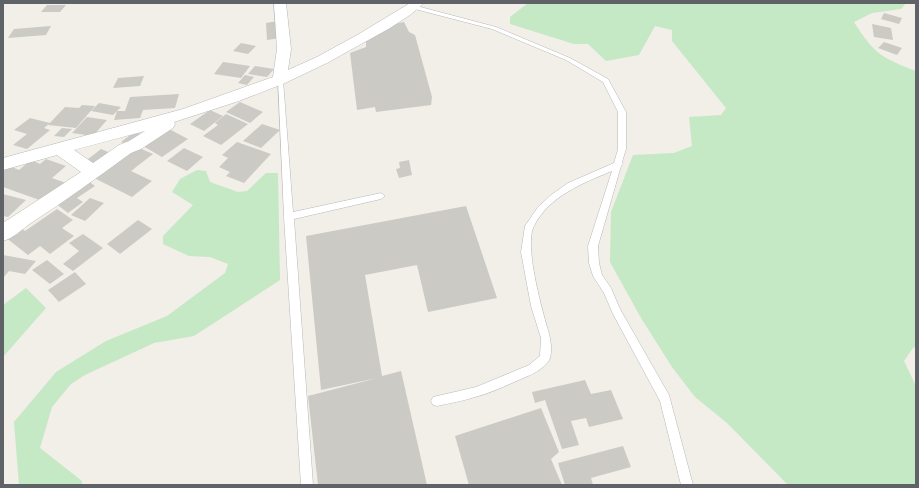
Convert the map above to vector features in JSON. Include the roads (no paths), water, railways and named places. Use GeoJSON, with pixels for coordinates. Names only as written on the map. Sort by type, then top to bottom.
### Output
{"type":"FeatureCollection","features":[{"type":"Feature","properties":{"kind":"street"},"geometry":{"type":"LineString","coordinates":[[280,3],[284,49],[280,80]]}},
{"type":"Feature","properties":{"kind":"street"},"geometry":{"type":"LineString","coordinates":[[3,164],[182,114],[280,80],[346,48],[401,16],[416,5]]}},
{"type":"Feature","properties":{"kind":"street"},"geometry":{"type":"LineString","coordinates":[[3,234],[15,224],[125,149],[138,143],[182,114]]}},
{"type":"Feature","properties":{"kind":"street"},"geometry":{"type":"LineString","coordinates":[[59,148],[93,172]]}},
{"type":"Feature","properties":{"kind":"lane"},"geometry":{"type":"LineString","coordinates":[[416,5],[494,28],[568,60],[606,81],[622,112],[622,149],[619,164],[604,204],[593,246],[594,263],[598,276],[608,291],[616,311],[665,399],[687,485]]}},
{"type":"Feature","properties":{"kind":"lane"},"geometry":{"type":"LineString","coordinates":[[280,80],[307,485]]}},
{"type":"Feature","properties":{"kind":"lane"},"geometry":{"type":"LineString","coordinates":[[437,401],[476,392],[533,369],[545,358],[546,338],[536,306],[526,252],[529,226],[541,209],[559,193],[589,176],[619,164]]}},
{"type":"Feature","properties":{"kind":"lane"},"geometry":{"type":"LineString","coordinates":[[288,217],[381,196]]}}]}
